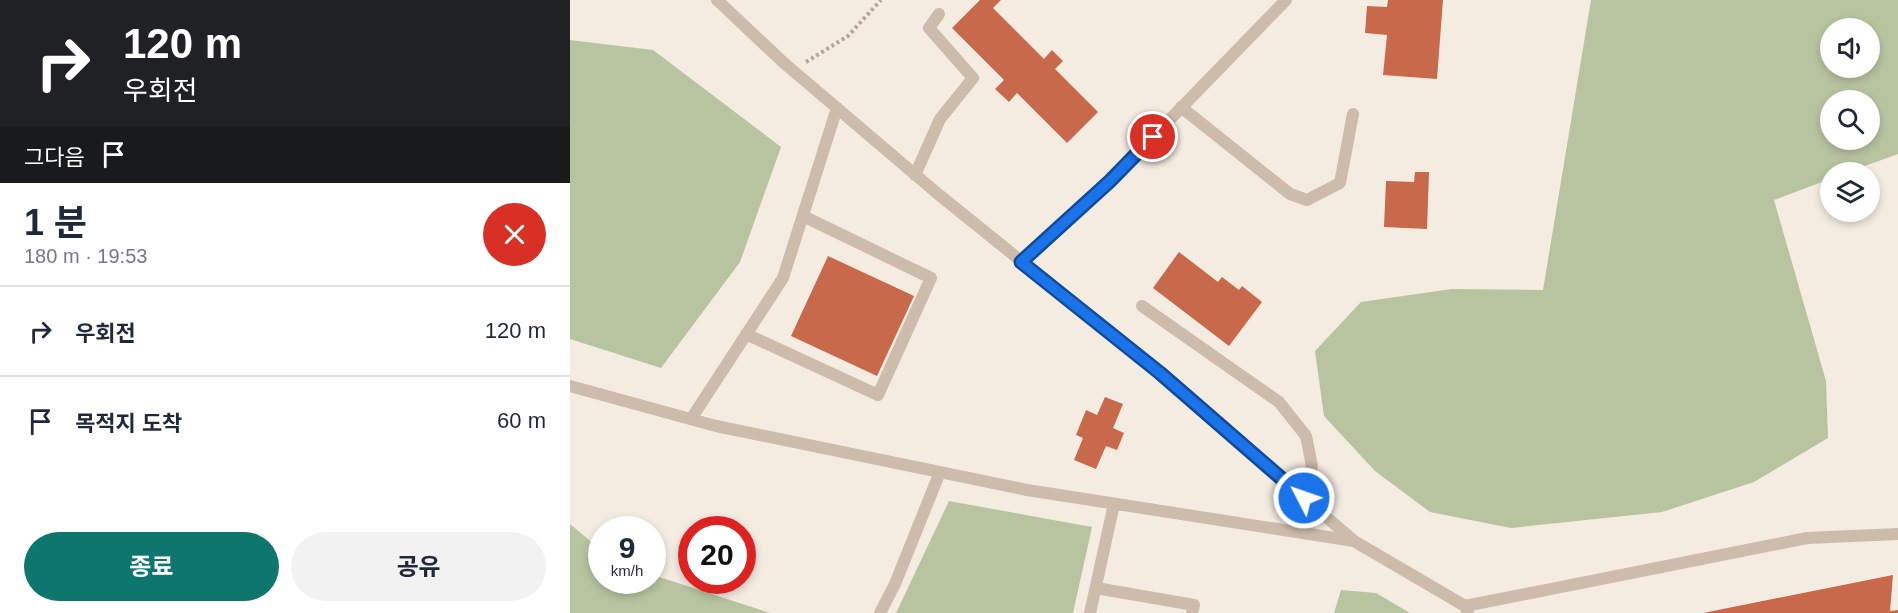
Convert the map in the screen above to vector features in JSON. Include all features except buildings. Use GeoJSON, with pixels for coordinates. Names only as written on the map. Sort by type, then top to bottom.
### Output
{"type":"FeatureCollection","features":[{"type":"Feature","properties":{"kind":"lane"},"geometry":{"type":"LineString","coordinates":[[717,0],[792,70],[915,175],[1160,373],[1354,541],[1466,610],[1807,538],[1898,534]]}},
{"type":"Feature","properties":{"kind":"lane"},"geometry":{"type":"LineString","coordinates":[[1021,262],[1110,181],[1286,0]]}},
{"type":"Feature","properties":{"kind":"lane"},"geometry":{"type":"LineString","coordinates":[[915,175],[940,119],[973,78],[929,28],[939,14]]}},
{"type":"Feature","properties":{"kind":"lane"},"geometry":{"type":"LineString","coordinates":[[691,419],[783,278],[837,108]]}},
{"type":"Feature","properties":{"kind":"lane"},"geometry":{"type":"LineString","coordinates":[[1181,108],[1290,194],[1307,200],[1340,183],[1353,114]]}},
{"type":"Feature","properties":{"kind":"lane"},"geometry":{"type":"LineString","coordinates":[[746,334],[878,395],[931,278],[803,216]]}},
{"type":"Feature","properties":{"kind":"lane"},"geometry":{"type":"LineString","coordinates":[[1142,306],[1279,402],[1306,436],[1312,466],[1304,498]]}},
{"type":"Feature","properties":{"kind":"lane"},"geometry":{"type":"LineString","coordinates":[[570,386],[716,426],[1027,490],[1354,541]]}},
{"type":"Feature","properties":{"kind":"lane"},"geometry":{"type":"LineString","coordinates":[[880,613],[896,584],[940,472]]}},
{"type":"Feature","properties":{"kind":"lane"},"geometry":{"type":"LineString","coordinates":[[1090,613],[1114,504]]}},
{"type":"Feature","properties":{"kind":"lane"},"geometry":{"type":"LineString","coordinates":[[1096,588],[1194,605],[1192,613]]}},
{"type":"Feature","properties":{"kind":"path"},"geometry":{"type":"LineString","coordinates":[[792,70],[848,36],[881,0]]}},
{"type":"Feature","properties":{"kind":"green space"},"geometry":{"type":"Polygon","coordinates":[[[1591,0],[1898,0],[1898,154],[1876,162],[1820,162],[1820,183],[1774,200],[1826,381],[1828,438],[1754,482],[1662,512],[1511,528],[1430,512],[1375,471],[1324,416],[1315,351],[1361,302],[1452,289],[1543,290],[1591,0]]]}},
{"type":"Feature","properties":{"kind":"green space"},"geometry":{"type":"Polygon","coordinates":[[[570,40],[653,50],[781,147],[740,262],[661,368],[570,339],[570,40]]]}},
{"type":"Feature","properties":{"kind":"green space"},"geometry":{"type":"Polygon","coordinates":[[[949,501],[1092,527],[1073,613],[896,613],[949,501]]]}},
{"type":"Feature","properties":{"kind":"green space"},"geometry":{"type":"Polygon","coordinates":[[[570,524],[588,539],[588,594],[666,594],[666,579],[678,583],[678,594],[712,594],[770,613],[570,613],[570,524]]]}},
{"type":"Feature","properties":{"kind":"green space"},"geometry":{"type":"Polygon","coordinates":[[[1341,590],[1376,593],[1410,613],[1334,613],[1341,590]]]}},
{"type":"Feature","properties":{"kind":"route"},"geometry":{"type":"LineString","coordinates":[[1153,137],[1110,181],[1021,262],[1160,373],[1304,498]]}}]}
